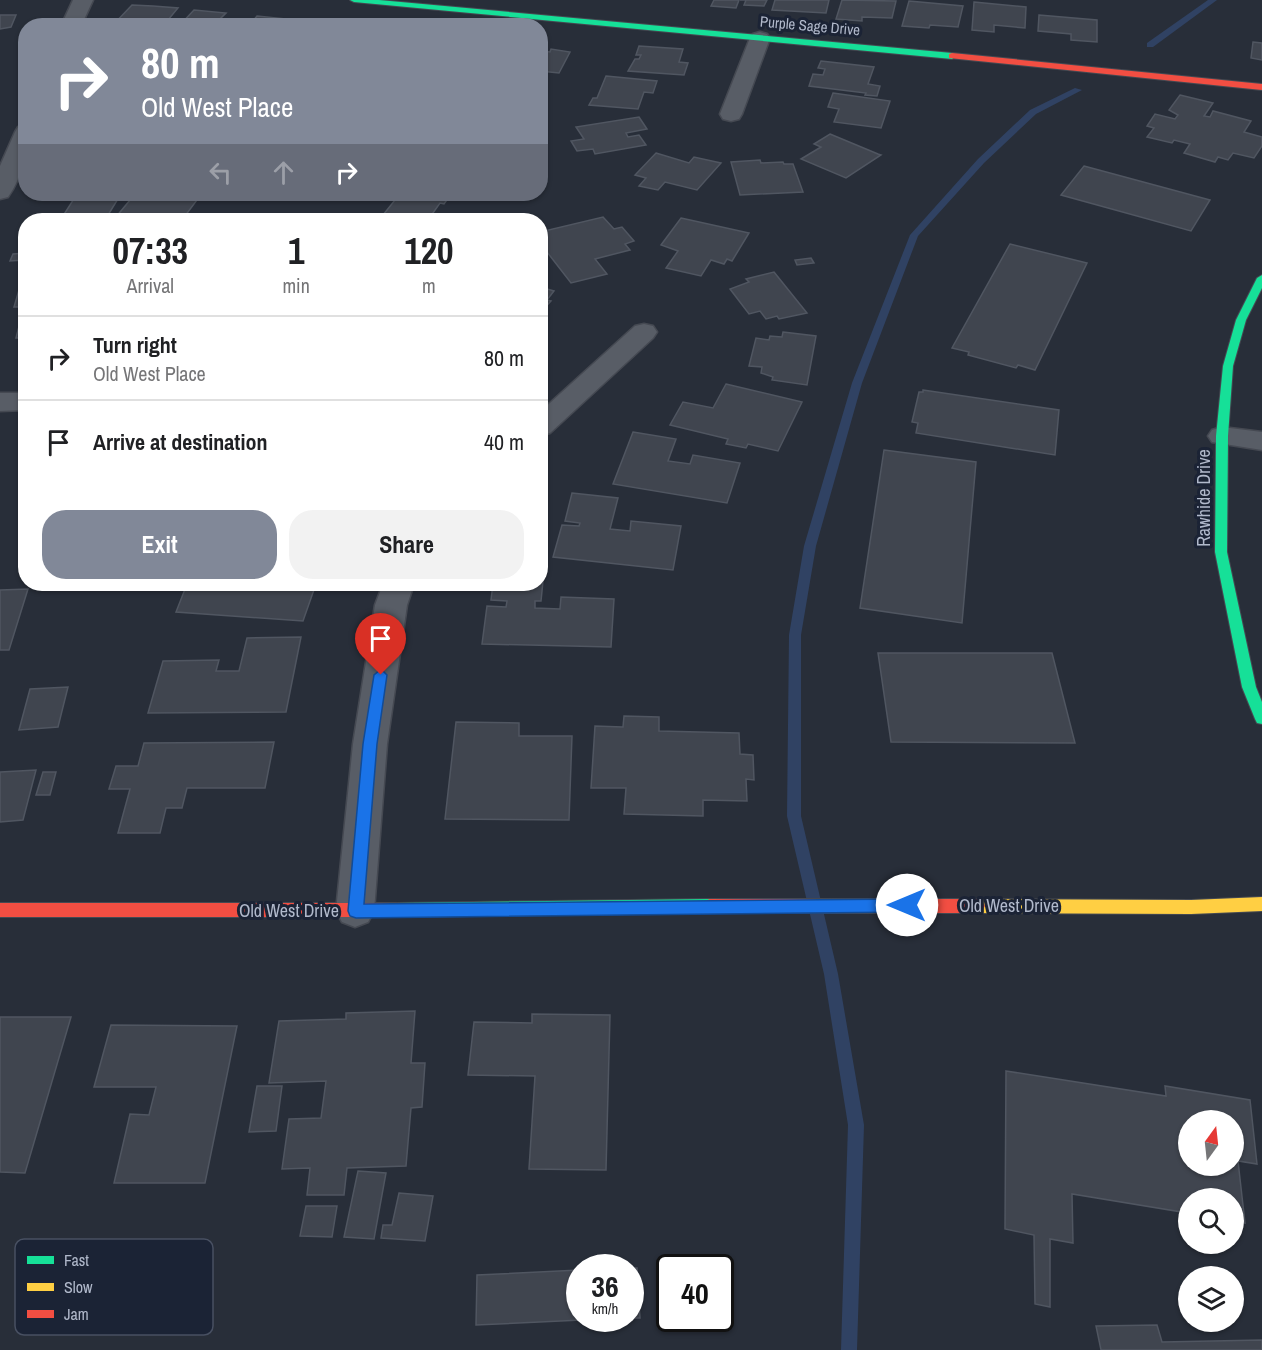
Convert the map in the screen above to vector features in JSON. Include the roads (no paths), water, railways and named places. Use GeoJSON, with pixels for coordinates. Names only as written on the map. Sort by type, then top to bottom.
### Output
{"type":"FeatureCollection","features":[{"type":"Feature","properties":{"kind":"street"},"geometry":{"type":"LineString","coordinates":[[75,18],[83,0]]}},
{"type":"Feature","properties":{"kind":"street","name":"Purple Sage Drive"},"geometry":{"type":"LineString","coordinates":[[354,0],[546,18]]}},
{"type":"Feature","properties":{"kind":"street","name":"Purple Sage Drive"},"geometry":{"type":"LineString","coordinates":[[548,18],[1210,80],[1262,87]]}},
{"type":"Feature","properties":{"kind":"street"},"geometry":{"type":"LineString","coordinates":[[731,114],[760,38]]}},
{"type":"Feature","properties":{"kind":"street"},"geometry":{"type":"LineString","coordinates":[[0,192],[18,155]]}},
{"type":"Feature","properties":{"kind":"street","name":"Rawhide Drive"},"geometry":{"type":"LineString","coordinates":[[1262,278],[1241,320],[1228,366],[1222,436],[1221,552],[1249,687],[1262,719]]}},
{"type":"Feature","properties":{"kind":"street"},"geometry":{"type":"LineString","coordinates":[[548,421],[644,332]]}},
{"type":"Feature","properties":{"kind":"street"},"geometry":{"type":"LineString","coordinates":[[0,402],[18,401]]}},
{"type":"Feature","properties":{"kind":"street"},"geometry":{"type":"LineString","coordinates":[[1222,436],[1262,441]]}},
{"type":"Feature","properties":{"kind":"street"},"geometry":{"type":"LineString","coordinates":[[356,911],[370,744],[391,605],[396,591]]}},
{"type":"Feature","properties":{"kind":"street","name":"Old West Drive"},"geometry":{"type":"LineString","coordinates":[[0,910],[356,911],[852,905],[1191,907],[1262,904]]}},
{"type":"Feature","properties":{"kind":"waterway"},"geometry":{"type":"LineString","coordinates":[[1150,45],[1213,0]]}},
{"type":"Feature","properties":{"kind":"waterway"},"geometry":{"type":"LineString","coordinates":[[849,1350],[856,1125],[831,974],[794,816],[795,635],[810,546],[857,383],[914,235],[981,161],[1033,112],[1078,90]]}}]}
